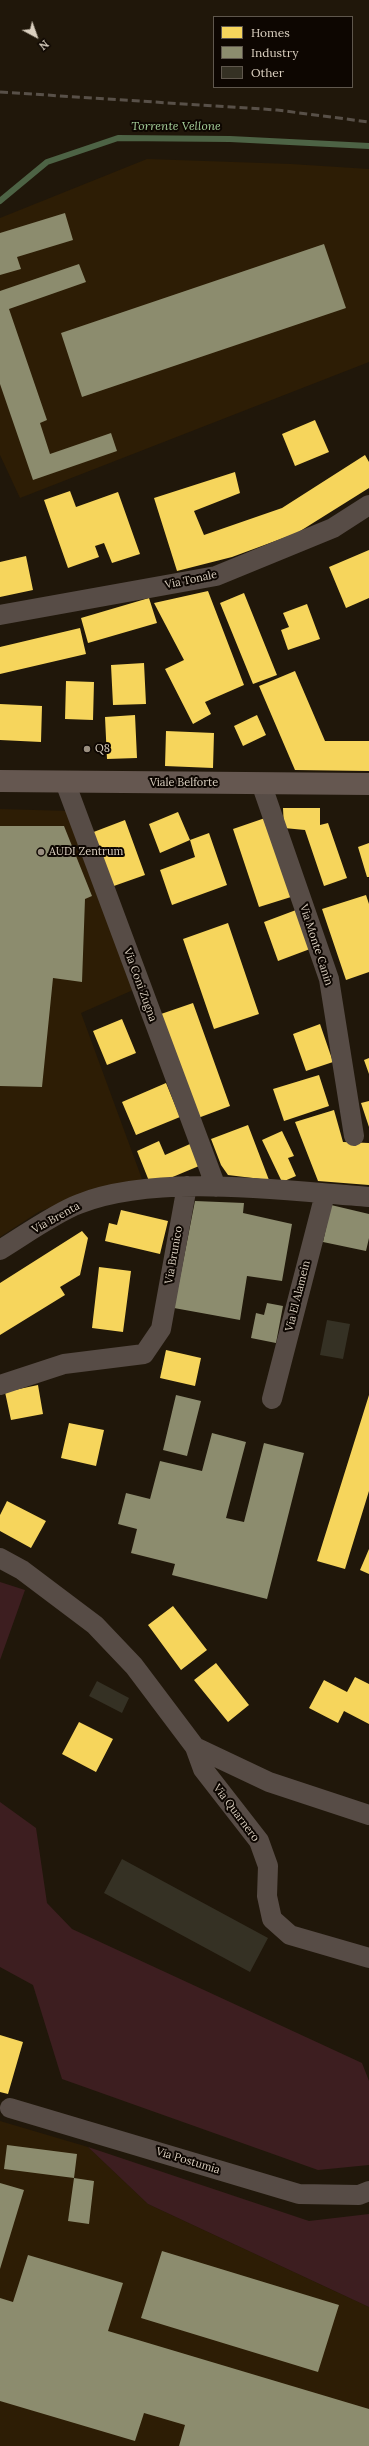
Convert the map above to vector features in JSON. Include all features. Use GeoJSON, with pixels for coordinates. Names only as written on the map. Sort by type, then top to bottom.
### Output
{"type":"FeatureCollection","features":[{"type":"Feature","properties":{"kind":"main road","name":"Viale Belforte"},"geometry":{"type":"LineString","coordinates":[[0,781],[369,784]]}},
{"type":"Feature","properties":{"kind":"street","name":"Via Tonale"},"geometry":{"type":"LineString","coordinates":[[0,615],[216,576],[333,528],[369,505]]}},
{"type":"Feature","properties":{"kind":"street","name":"Via Coni Zugna"},"geometry":{"type":"LineString","coordinates":[[65,782],[216,1187]]}},
{"type":"Feature","properties":{"kind":"street","name":"Via Monte Canin"},"geometry":{"type":"LineString","coordinates":[[261,784],[329,979],[354,1136]]}},
{"type":"Feature","properties":{"kind":"street"},"geometry":{"type":"LineString","coordinates":[[187,1186],[369,1196]]}},
{"type":"Feature","properties":{"kind":"street","name":"Via Brenta"},"geometry":{"type":"LineString","coordinates":[[0,1250],[78,1204],[119,1193],[187,1186]]}},
{"type":"Feature","properties":{"kind":"street","name":"Via Brunico"},"geometry":{"type":"LineString","coordinates":[[0,1385],[64,1364],[144,1354],[161,1329],[187,1186]]}},
{"type":"Feature","properties":{"kind":"street","name":"Via El Alamein"},"geometry":{"type":"LineString","coordinates":[[272,1399],[325,1194]]}},
{"type":"Feature","properties":{"kind":"street","name":"Via Quarnero"},"geometry":{"type":"LineString","coordinates":[[0,1558],[22,1570],[95,1625],[134,1666],[195,1747],[203,1769],[259,1841],[268,1866],[267,1896],[272,1919],[290,1935],[369,1958]]}},
{"type":"Feature","properties":{"kind":"street","name":"Via Quarnero"},"geometry":{"type":"LineString","coordinates":[[195,1747],[269,1782],[369,1815]]}},
{"type":"Feature","properties":{"kind":"street","name":"Via Postumia"},"geometry":{"type":"LineString","coordinates":[[10,2108],[299,2194],[359,2195],[369,2191]]}},
{"type":"Feature","properties":{"kind":"shaded area"},"geometry":{"type":"Polygon","coordinates":[[[147,159],[291,164],[369,169],[369,362],[20,498],[0,455],[0,218],[147,159]]]}},
{"type":"Feature","properties":{"kind":"shaded area"},"geometry":{"type":"Polygon","coordinates":[[[0,809],[69,811],[133,990],[81,1013],[142,1179],[40,1211],[0,1237],[0,809]]]}},
{"type":"Feature","properties":{"kind":"shaded area"},"geometry":{"type":"Polygon","coordinates":[[[0,1582],[25,1590],[0,1660],[0,1582]]]}},
{"type":"Feature","properties":{"kind":"shaded area"},"geometry":{"type":"Polygon","coordinates":[[[0,1802],[36,1828],[47,1903],[72,1929],[362,2063],[369,2081],[369,2165],[318,2170],[62,2079],[33,1985],[0,1967],[0,1802]]]}},
{"type":"Feature","properties":{"kind":"shaded area"},"geometry":{"type":"Polygon","coordinates":[[[0,2121],[88,2147],[148,2204],[369,2307],[369,2446],[0,2446],[0,2121]]]}},
{"type":"Feature","properties":{"kind":"shaded area"},"geometry":{"type":"Polygon","coordinates":[[[88,2147],[309,2221],[369,2214],[369,2307],[148,2204],[88,2147]]]}},
{"type":"Feature","properties":{"kind":"building: Homes"},"geometry":{"type":"Polygon","coordinates":[[[315,420],[329,452],[295,466],[282,434],[315,420]]]}},
{"type":"Feature","properties":{"kind":"building: Homes"},"geometry":{"type":"Polygon","coordinates":[[[365,455],[369,462],[369,488],[297,533],[232,557],[177,571],[154,498],[235,472],[240,493],[194,511],[204,535],[282,508],[365,455]]]}},
{"type":"Feature","properties":{"kind":"building: Homes"},"geometry":{"type":"Polygon","coordinates":[[[70,491],[76,507],[118,492],[140,554],[112,563],[104,543],[95,546],[99,557],[68,568],[44,500],[70,491]]]}},
{"type":"Feature","properties":{"kind":"building: Homes"},"geometry":{"type":"Polygon","coordinates":[[[369,550],[369,598],[346,608],[329,567],[369,550]]]}},
{"type":"Feature","properties":{"kind":"building: Homes"},"geometry":{"type":"Polygon","coordinates":[[[26,556],[33,590],[0,597],[0,562],[26,556]]]}},
{"type":"Feature","properties":{"kind":"building: Homes"},"geometry":{"type":"Polygon","coordinates":[[[208,591],[244,685],[205,702],[211,714],[193,724],[165,669],[184,660],[154,603],[208,591]]]}},
{"type":"Feature","properties":{"kind":"building: Homes"},"geometry":{"type":"Polygon","coordinates":[[[244,593],[277,675],[253,684],[220,603],[244,593]]]}},
{"type":"Feature","properties":{"kind":"building: Homes"},"geometry":{"type":"Polygon","coordinates":[[[149,598],[157,623],[88,643],[81,618],[149,598]]]}},
{"type":"Feature","properties":{"kind":"building: Homes"},"geometry":{"type":"Polygon","coordinates":[[[307,604],[320,639],[288,650],[281,630],[289,627],[283,613],[307,604]]]}},
{"type":"Feature","properties":{"kind":"building: Homes"},"geometry":{"type":"Polygon","coordinates":[[[80,628],[86,654],[0,674],[0,647],[80,628]]]}},
{"type":"Feature","properties":{"kind":"building: Homes"},"geometry":{"type":"Polygon","coordinates":[[[144,663],[146,704],[113,705],[111,665],[144,663]]]}},
{"type":"Feature","properties":{"kind":"building: Homes"},"geometry":{"type":"Polygon","coordinates":[[[295,671],[325,741],[369,741],[369,771],[295,770],[259,686],[295,671]]]}},
{"type":"Feature","properties":{"kind":"building: Homes"},"geometry":{"type":"Polygon","coordinates":[[[66,681],[94,682],[93,720],[65,719],[66,681]]]}},
{"type":"Feature","properties":{"kind":"building: Homes"},"geometry":{"type":"Polygon","coordinates":[[[0,704],[42,706],[41,742],[0,740],[0,704]]]}},
{"type":"Feature","properties":{"kind":"building: Homes"},"geometry":{"type":"Polygon","coordinates":[[[135,715],[137,758],[107,759],[105,717],[135,715]]]}},
{"type":"Feature","properties":{"kind":"building: Homes"},"geometry":{"type":"Polygon","coordinates":[[[257,715],[266,735],[243,746],[234,726],[257,715]]]}},
{"type":"Feature","properties":{"kind":"building: Homes"},"geometry":{"type":"Polygon","coordinates":[[[166,731],[214,733],[213,768],[165,766],[166,731]]]}},
{"type":"Feature","properties":{"kind":"building: Homes"},"geometry":{"type":"Polygon","coordinates":[[[283,808],[320,808],[320,825],[328,823],[347,878],[324,886],[305,830],[284,828],[283,808]]]}},
{"type":"Feature","properties":{"kind":"building: Homes"},"geometry":{"type":"Polygon","coordinates":[[[178,812],[190,840],[160,853],[149,824],[178,812]]]}},
{"type":"Feature","properties":{"kind":"building: Homes"},"geometry":{"type":"Polygon","coordinates":[[[265,818],[291,897],[259,907],[233,829],[265,818]]]}},
{"type":"Feature","properties":{"kind":"building: Homes"},"geometry":{"type":"Polygon","coordinates":[[[125,820],[145,875],[111,887],[91,833],[125,820]]]}},
{"type":"Feature","properties":{"kind":"building: Homes"},"geometry":{"type":"Polygon","coordinates":[[[209,833],[227,885],[172,905],[160,870],[195,857],[190,840],[209,833]]]}},
{"type":"Feature","properties":{"kind":"building: Homes"},"geometry":{"type":"Polygon","coordinates":[[[369,843],[369,877],[367,877],[358,847],[369,843]]]}},
{"type":"Feature","properties":{"kind":"building: Homes"},"geometry":{"type":"Polygon","coordinates":[[[366,895],[369,904],[369,972],[346,980],[322,909],[366,895]]]}},
{"type":"Feature","properties":{"kind":"building: Homes"},"geometry":{"type":"Polygon","coordinates":[[[296,910],[310,949],[278,961],[264,922],[296,910]]]}},
{"type":"Feature","properties":{"kind":"building: Homes"},"geometry":{"type":"Polygon","coordinates":[[[228,923],[259,1014],[214,1029],[183,939],[228,923]]]}},
{"type":"Feature","properties":{"kind":"building: Homes"},"geometry":{"type":"Polygon","coordinates":[[[193,1003],[230,1106],[198,1118],[161,1014],[193,1003]]]}},
{"type":"Feature","properties":{"kind":"building: Homes"},"geometry":{"type":"Polygon","coordinates":[[[122,1019],[136,1053],[107,1065],[93,1031],[122,1019]]]}},
{"type":"Feature","properties":{"kind":"building: Homes"},"geometry":{"type":"Polygon","coordinates":[[[320,1024],[333,1062],[306,1071],[293,1034],[320,1024]]]}},
{"type":"Feature","properties":{"kind":"building: Homes"},"geometry":{"type":"Polygon","coordinates":[[[369,1058],[369,1074],[364,1060],[369,1058]]]}},
{"type":"Feature","properties":{"kind":"building: Homes"},"geometry":{"type":"Polygon","coordinates":[[[319,1075],[329,1106],[284,1121],[273,1089],[319,1075]]]}},
{"type":"Feature","properties":{"kind":"building: Homes"},"geometry":{"type":"Polygon","coordinates":[[[166,1083],[180,1117],[136,1135],[122,1102],[166,1083]]]}},
{"type":"Feature","properties":{"kind":"building: Homes"},"geometry":{"type":"Polygon","coordinates":[[[369,1101],[369,1127],[361,1103],[369,1101]]]}},
{"type":"Feature","properties":{"kind":"building: Homes"},"geometry":{"type":"Polygon","coordinates":[[[334,1110],[343,1142],[369,1143],[369,1185],[318,1181],[295,1122],[334,1110]]]}},
{"type":"Feature","properties":{"kind":"building: Homes"},"geometry":{"type":"Polygon","coordinates":[[[248,1125],[269,1180],[228,1175],[221,1165],[211,1139],[248,1125]]]}},
{"type":"Feature","properties":{"kind":"building: Homes"},"geometry":{"type":"Polygon","coordinates":[[[282,1131],[294,1156],[288,1158],[296,1176],[282,1182],[262,1140],[282,1131]]]}},
{"type":"Feature","properties":{"kind":"building: Homes"},"geometry":{"type":"Polygon","coordinates":[[[159,1141],[165,1155],[190,1144],[199,1166],[151,1186],[137,1151],[159,1141]]]}},
{"type":"Feature","properties":{"kind":"building: Homes"},"geometry":{"type":"Polygon","coordinates":[[[121,1210],[168,1221],[160,1254],[105,1241],[109,1223],[117,1225],[121,1210]]]}},
{"type":"Feature","properties":{"kind":"building: Homes"},"geometry":{"type":"Polygon","coordinates":[[[82,1231],[88,1238],[80,1275],[60,1287],[65,1295],[0,1335],[0,1283],[82,1231]]]}},
{"type":"Feature","properties":{"kind":"building: Homes"},"geometry":{"type":"Polygon","coordinates":[[[99,1267],[131,1271],[123,1332],[92,1328],[99,1267]]]}},
{"type":"Feature","properties":{"kind":"building: Homes"},"geometry":{"type":"Polygon","coordinates":[[[166,1350],[201,1358],[195,1386],[160,1378],[166,1350]]]}},
{"type":"Feature","properties":{"kind":"building: Homes"},"geometry":{"type":"Polygon","coordinates":[[[38,1385],[43,1414],[11,1420],[5,1392],[38,1385]]]}},
{"type":"Feature","properties":{"kind":"building: Homes"},"geometry":{"type":"Polygon","coordinates":[[[369,1395],[369,1491],[345,1569],[317,1561],[369,1395]]]}},
{"type":"Feature","properties":{"kind":"building: Homes"},"geometry":{"type":"Polygon","coordinates":[[[69,1423],[104,1430],[96,1466],[61,1458],[69,1423]]]}},
{"type":"Feature","properties":{"kind":"building: Homes"},"geometry":{"type":"Polygon","coordinates":[[[7,1501],[46,1521],[31,1548],[0,1531],[0,1515],[7,1501]]]}},
{"type":"Feature","properties":{"kind":"building: Homes"},"geometry":{"type":"Polygon","coordinates":[[[369,1549],[369,1574],[360,1570],[369,1549]]]}},
{"type":"Feature","properties":{"kind":"building: Homes"},"geometry":{"type":"Polygon","coordinates":[[[173,1606],[207,1650],[181,1670],[148,1625],[173,1606]]]}},
{"type":"Feature","properties":{"kind":"building: Homes"},"geometry":{"type":"Polygon","coordinates":[[[216,1663],[249,1705],[228,1722],[194,1680],[216,1663]]]}},
{"type":"Feature","properties":{"kind":"building: Homes"},"geometry":{"type":"Polygon","coordinates":[[[355,1677],[369,1684],[369,1724],[344,1711],[338,1723],[309,1708],[324,1680],[347,1692],[355,1677]]]}},
{"type":"Feature","properties":{"kind":"building: Homes"},"geometry":{"type":"Polygon","coordinates":[[[79,1722],[113,1739],[96,1772],[62,1754],[79,1722]]]}},
{"type":"Feature","properties":{"kind":"building: Homes"},"geometry":{"type":"Polygon","coordinates":[[[0,2035],[23,2042],[8,2094],[0,2092],[0,2035]]]}},
{"type":"Feature","properties":{"kind":"building: Industry"},"geometry":{"type":"Polygon","coordinates":[[[65,213],[73,240],[17,257],[21,269],[0,275],[0,233],[65,213]]]}},
{"type":"Feature","properties":{"kind":"building: Industry"},"geometry":{"type":"Polygon","coordinates":[[[324,244],[346,308],[82,397],[61,333],[324,244]]]}},
{"type":"Feature","properties":{"kind":"building: Industry"},"geometry":{"type":"Polygon","coordinates":[[[79,264],[86,282],[9,309],[47,420],[40,423],[50,454],[111,433],[117,451],[33,480],[0,384],[0,291],[79,264]]]}},
{"type":"Feature","properties":{"kind":"building: Industry"},"geometry":{"type":"Polygon","coordinates":[[[0,826],[64,826],[92,896],[85,899],[82,982],[53,978],[42,1087],[0,1086],[0,826]]]}},
{"type":"Feature","properties":{"kind":"building: Industry"},"geometry":{"type":"Polygon","coordinates":[[[195,1201],[244,1203],[243,1213],[292,1224],[282,1281],[247,1276],[240,1320],[174,1308],[195,1201]]]}},
{"type":"Feature","properties":{"kind":"building: Industry"},"geometry":{"type":"Polygon","coordinates":[[[331,1205],[369,1214],[369,1238],[366,1251],[323,1242],[331,1205]]]}},
{"type":"Feature","properties":{"kind":"building: Industry"},"geometry":{"type":"Polygon","coordinates":[[[267,1303],[283,1306],[276,1343],[251,1338],[256,1313],[264,1315],[267,1303]]]}},
{"type":"Feature","properties":{"kind":"building: Industry"},"geometry":{"type":"Polygon","coordinates":[[[176,1395],[201,1401],[187,1456],[163,1450],[176,1395]]]}},
{"type":"Feature","properties":{"kind":"building: Industry"},"geometry":{"type":"Polygon","coordinates":[[[212,1433],[246,1442],[226,1518],[244,1522],[264,1443],[304,1453],[267,1599],[172,1575],[175,1564],[131,1553],[137,1529],[118,1524],[126,1493],[150,1499],[160,1461],[202,1471],[212,1433]]]}},
{"type":"Feature","properties":{"kind":"building: Industry"},"geometry":{"type":"Polygon","coordinates":[[[7,2145],[77,2154],[74,2178],[4,2169],[7,2145]]]}},
{"type":"Feature","properties":{"kind":"building: Industry"},"geometry":{"type":"Polygon","coordinates":[[[74,2178],[94,2181],[89,2224],[68,2221],[74,2178]]]}},
{"type":"Feature","properties":{"kind":"building: Industry"},"geometry":{"type":"Polygon","coordinates":[[[0,2183],[24,2190],[0,2269],[0,2183]]]}},
{"type":"Feature","properties":{"kind":"building: Industry"},"geometry":{"type":"Polygon","coordinates":[[[162,2251],[339,2305],[318,2372],[141,2318],[162,2251]]]}},
{"type":"Feature","properties":{"kind":"building: Industry"},"geometry":{"type":"Polygon","coordinates":[[[28,2255],[123,2283],[108,2331],[369,2409],[369,2446],[179,2446],[185,2425],[144,2413],[135,2441],[0,2401],[0,2298],[13,2302],[28,2255]]]}},
{"type":"Feature","properties":{"kind":"building: Other"},"geometry":{"type":"Polygon","coordinates":[[[327,1320],[350,1324],[343,1359],[320,1355],[327,1320]]]}},
{"type":"Feature","properties":{"kind":"building: Other"},"geometry":{"type":"Polygon","coordinates":[[[97,1681],[129,1698],[122,1713],[89,1696],[97,1681]]]}},
{"type":"Feature","properties":{"kind":"building: Other"},"geometry":{"type":"Polygon","coordinates":[[[122,1859],[268,1938],[250,1972],[104,1893],[122,1859]]]}},
{"type":"Feature","properties":{"kind":"waterway","name":"Torrente Vellone"},"geometry":{"type":"LineString","coordinates":[[0,201],[47,162],[118,138],[230,139],[369,146]]}},
{"type":"Feature","properties":{"kind":"railway"},"geometry":{"type":"LineString","coordinates":[[0,92],[277,110],[369,122]]}},
{"type":"Feature","properties":{"kind":"place","name":"Q8"},"geometry":{"type":"Point","coordinates":[87,749]}},
{"type":"Feature","properties":{"kind":"place","name":"AUDI Zentrum"},"geometry":{"type":"Point","coordinates":[41,852]}}]}
